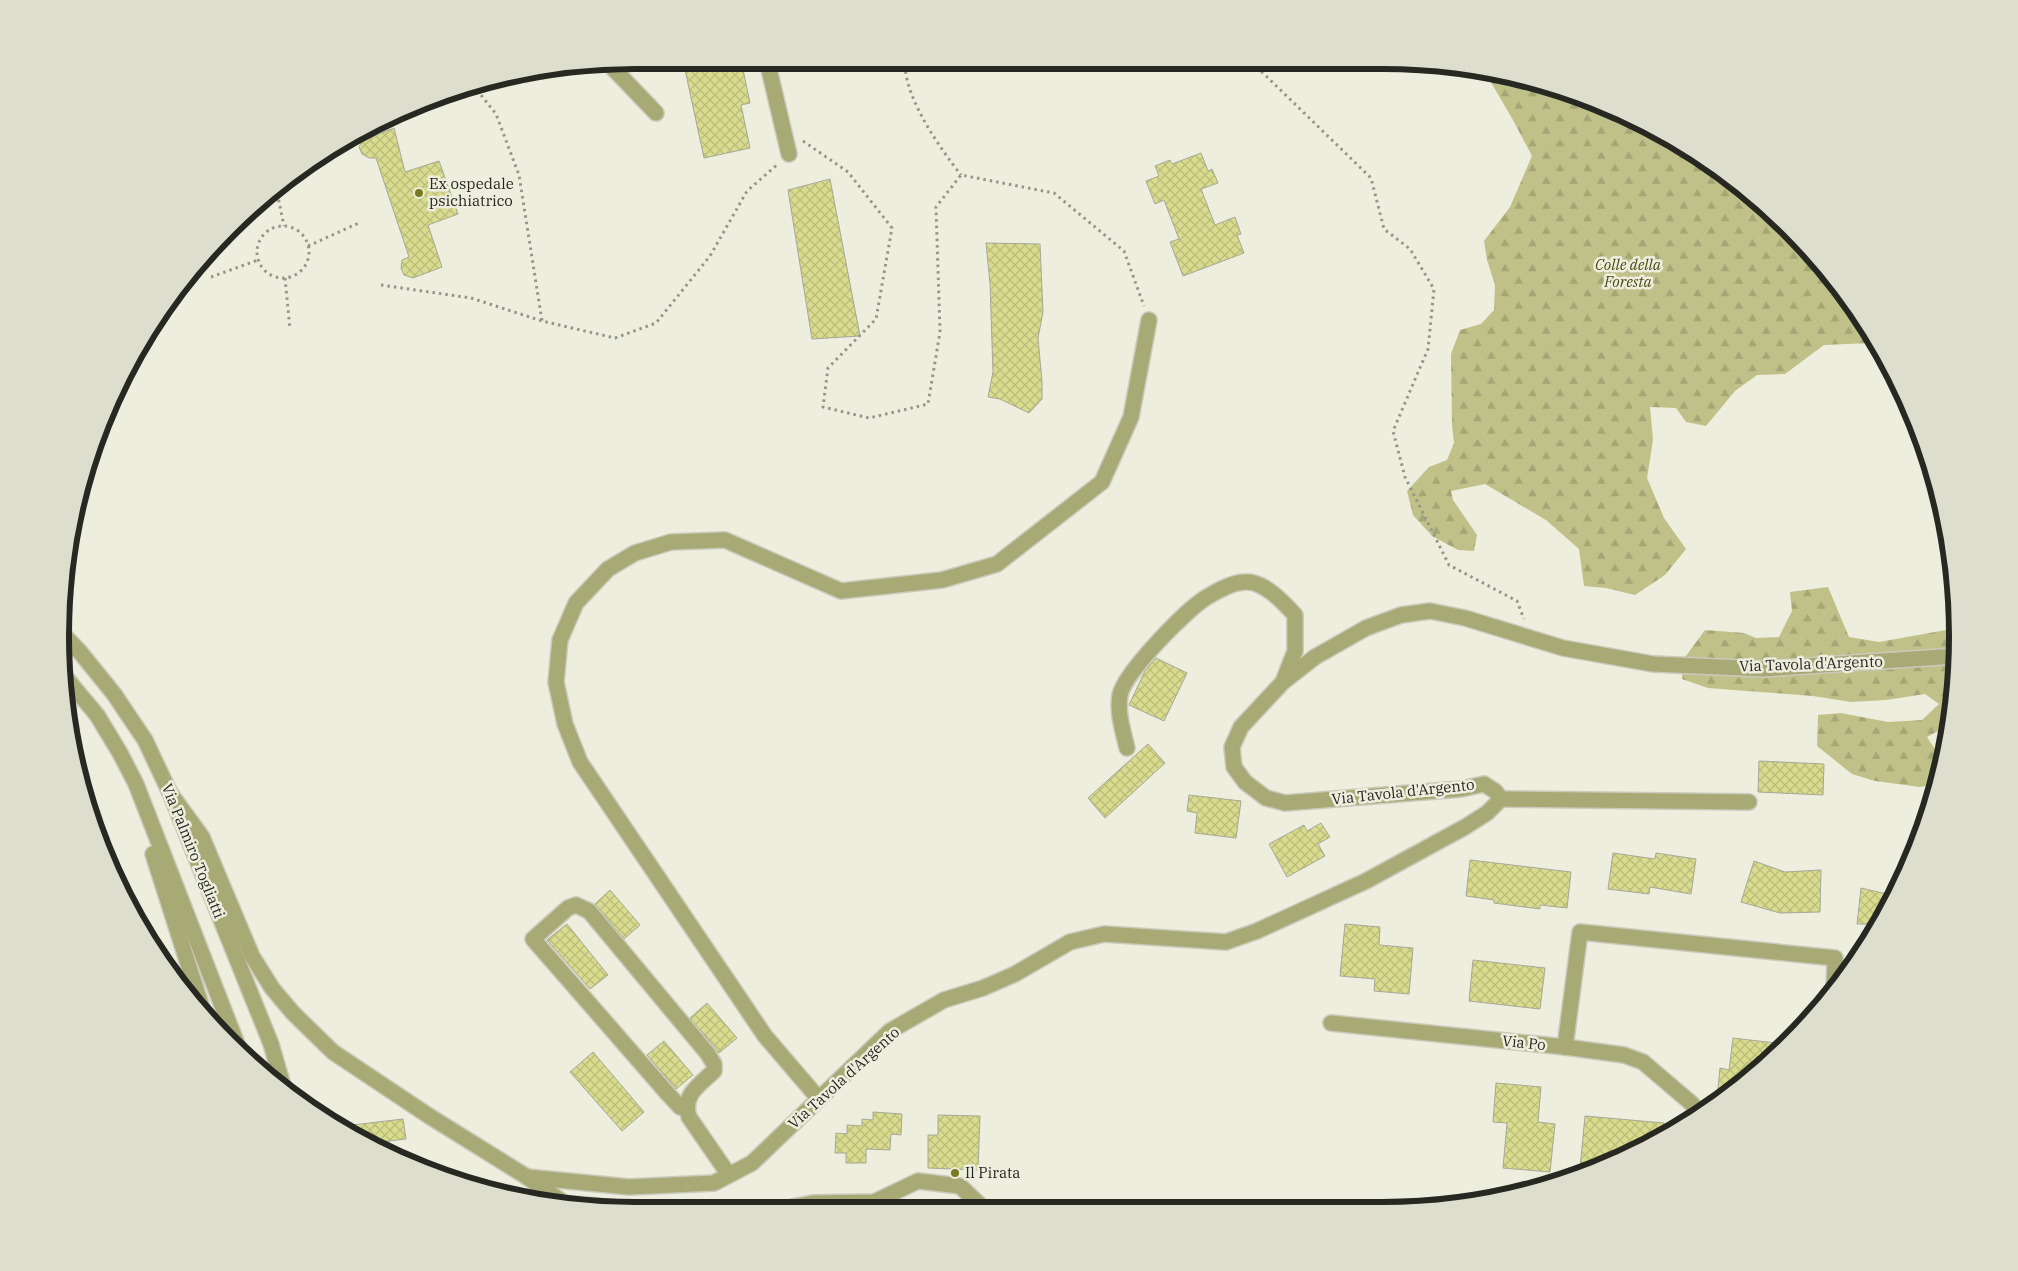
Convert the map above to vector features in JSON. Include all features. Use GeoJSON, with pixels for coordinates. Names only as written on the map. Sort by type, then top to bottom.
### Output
{"type":"FeatureCollection","features":[{"type":"Feature","properties":{"kind":"street"},"geometry":{"type":"LineString","coordinates":[[769,69],[789,154]]}},
{"type":"Feature","properties":{"kind":"street"},"geometry":{"type":"LineString","coordinates":[[614,70],[656,113]]}},
{"type":"Feature","properties":{"kind":"street"},"geometry":{"type":"LineString","coordinates":[[819,1099],[766,1036],[580,762],[565,724],[556,682],[560,640],[576,603],[608,569],[635,553],[671,542],[725,540],[841,591],[942,580],[997,564],[1102,482],[1130,417],[1149,320]]}},
{"type":"Feature","properties":{"kind":"street"},"geometry":{"type":"LineString","coordinates":[[1127,748],[1120,716],[1120,694],[1129,677],[1160,639],[1188,613],[1206,597],[1233,584],[1248,582],[1275,593],[1295,615],[1295,651],[1283,682]]}},
{"type":"Feature","properties":{"kind":"street","name":"Via Tavola d'Argento"},"geometry":{"type":"LineString","coordinates":[[527,1177],[629,1187],[714,1183],[752,1163],[890,1032],[944,1000],[983,988],[1015,974],[1070,942],[1104,934],[1226,942],[1257,932],[1366,880],[1465,827],[1487,813],[1501,799],[1495,791],[1484,784],[1461,789],[1285,803],[1266,798],[1245,782],[1234,767],[1232,747],[1241,727],[1283,682],[1315,657],[1357,633],[1401,615],[1430,611],[1465,618],[1563,648],[1653,664],[1764,669],[1948,657]]}},
{"type":"Feature","properties":{"kind":"street","name":"Via Palmiro Togliatti"},"geometry":{"type":"LineString","coordinates":[[69,641],[114,694],[145,740],[170,793],[271,1044],[281,1077]]}},
{"type":"Feature","properties":{"kind":"street","name":"Via Palmiro Togliatti"},"geometry":{"type":"LineString","coordinates":[[71,684],[97,715],[136,784],[233,1034]]}},
{"type":"Feature","properties":{"kind":"street"},"geometry":{"type":"LineString","coordinates":[[136,784],[148,837],[198,996]]}},
{"type":"Feature","properties":{"kind":"street"},"geometry":{"type":"LineString","coordinates":[[170,793],[202,837],[252,956],[272,988],[293,1014],[333,1052],[554,1196]]}},
{"type":"Feature","properties":{"kind":"street"},"geometry":{"type":"LineString","coordinates":[[1501,799],[1750,802]]}},
{"type":"Feature","properties":{"kind":"street"},"geometry":{"type":"LineString","coordinates":[[686,1108],[680,1107],[668,1094],[533,939],[568,908],[576,905],[589,911],[708,1054],[714,1064],[714,1071],[689,1095],[686,1108],[689,1117],[729,1175]]}},
{"type":"Feature","properties":{"kind":"street"},"geometry":{"type":"LineString","coordinates":[[1565,1047],[1580,932],[1835,958],[1836,976]]}},
{"type":"Feature","properties":{"kind":"street","name":"Via Po"},"geometry":{"type":"LineString","coordinates":[[1331,1023],[1565,1047],[1624,1055],[1643,1062],[1696,1108]]}},
{"type":"Feature","properties":{"kind":"street"},"geometry":{"type":"LineString","coordinates":[[874,1202],[918,1181],[960,1186],[977,1202]]}},
{"type":"Feature","properties":{"kind":"path"},"geometry":{"type":"LineString","coordinates":[[905,69],[905,78],[932,136],[961,175],[1054,193],[1124,251],[1149,320]]}},
{"type":"Feature","properties":{"kind":"path"},"geometry":{"type":"LineString","coordinates":[[1257,69],[1264,73],[1371,178],[1384,230],[1410,249],[1434,289],[1428,349],[1393,431],[1406,477],[1449,565],[1517,601],[1531,638]]}},
{"type":"Feature","properties":{"kind":"path"},"geometry":{"type":"LineString","coordinates":[[478,91],[496,114],[519,175],[542,321]]}},
{"type":"Feature","properties":{"kind":"path"},"geometry":{"type":"LineString","coordinates":[[381,284],[471,298],[542,321],[615,338],[656,323],[710,256],[747,191],[803,141],[848,172],[892,228],[876,320],[828,368],[823,407],[869,418],[928,404],[940,332],[936,207],[961,175]]}},
{"type":"Feature","properties":{"kind":"path"},"geometry":{"type":"LineString","coordinates":[[278,196],[284,226]]}},
{"type":"Feature","properties":{"kind":"path"},"geometry":{"type":"LineString","coordinates":[[308,246],[361,222]]}},
{"type":"Feature","properties":{"kind":"path"},"geometry":{"type":"LineString","coordinates":[[284,226],[299,231],[308,246],[309,255],[306,263],[301,271],[294,276],[276,277],[268,273],[258,260],[258,243],[262,236],[276,227],[284,226]]}},
{"type":"Feature","properties":{"kind":"path"},"geometry":{"type":"LineString","coordinates":[[211,277],[258,260]]}},
{"type":"Feature","properties":{"kind":"path"},"geometry":{"type":"LineString","coordinates":[[285,278],[290,329]]}},
{"type":"Feature","properties":{"kind":"green space","name":"Colle della Foresta"},"geometry":{"type":"Polygon","coordinates":[[[1489,79],[1529,88],[1599,112],[1633,127],[1697,164],[1756,209],[1809,262],[1832,290],[1868,343],[1824,345],[1785,374],[1757,375],[1735,391],[1706,426],[1686,422],[1676,408],[1650,407],[1653,440],[1647,478],[1664,518],[1686,549],[1665,575],[1635,595],[1606,588],[1584,586],[1579,549],[1546,520],[1485,484],[1451,491],[1453,500],[1477,535],[1474,551],[1458,550],[1432,536],[1413,515],[1407,491],[1429,467],[1447,460],[1454,443],[1451,354],[1460,330],[1481,324],[1494,310],[1495,285],[1487,260],[1484,241],[1510,207],[1532,156],[1489,79]]]}},
{"type":"Feature","properties":{"kind":"green space"},"geometry":{"type":"Polygon","coordinates":[[[1828,587],[1849,637],[1879,642],[1946,630],[1949,627],[1948,673],[1941,730],[1927,737],[1937,752],[1929,785],[1920,787],[1875,781],[1852,774],[1817,746],[1818,715],[1841,713],[1888,722],[1922,720],[1939,704],[1925,694],[1886,700],[1851,702],[1813,696],[1708,688],[1682,679],[1683,660],[1705,630],[1744,633],[1756,638],[1779,637],[1792,611],[1790,592],[1828,587]]]}},
{"type":"Feature","properties":{"kind":"building"},"geometry":{"type":"Polygon","coordinates":[[[685,69],[743,69],[750,103],[741,105],[750,148],[704,158],[685,69]]]}},
{"type":"Feature","properties":{"kind":"building","name":"Ex ospedale psichiatrico"},"geometry":{"type":"Polygon","coordinates":[[[394,128],[405,172],[439,161],[458,214],[428,225],[442,267],[413,278],[404,275],[401,268],[402,260],[409,257],[376,158],[369,158],[362,154],[359,147],[362,141],[394,128]]]}},
{"type":"Feature","properties":{"kind":"building"},"geometry":{"type":"Polygon","coordinates":[[[1201,153],[1208,171],[1212,169],[1218,183],[1201,189],[1215,225],[1235,217],[1241,234],[1237,235],[1244,253],[1183,276],[1170,242],[1179,239],[1164,200],[1155,204],[1146,181],[1159,176],[1155,166],[1170,160],[1172,164],[1201,153]]]}},
{"type":"Feature","properties":{"kind":"building"},"geometry":{"type":"Polygon","coordinates":[[[830,179],[860,336],[812,339],[788,190],[830,179]]]}},
{"type":"Feature","properties":{"kind":"building"},"geometry":{"type":"Polygon","coordinates":[[[986,243],[1040,244],[1043,312],[1038,338],[1042,399],[1029,413],[1000,399],[988,397],[993,372],[990,283],[986,243]]]}},
{"type":"Feature","properties":{"kind":"building"},"geometry":{"type":"Polygon","coordinates":[[[1156,658],[1187,673],[1164,721],[1129,705],[1145,671],[1156,658]]]}},
{"type":"Feature","properties":{"kind":"building"},"geometry":{"type":"Polygon","coordinates":[[[1148,744],[1165,763],[1105,818],[1088,798],[1148,744]]]}},
{"type":"Feature","properties":{"kind":"building"},"geometry":{"type":"Polygon","coordinates":[[[1759,761],[1824,764],[1823,795],[1758,792],[1759,761]]]}},
{"type":"Feature","properties":{"kind":"building"},"geometry":{"type":"Polygon","coordinates":[[[1189,795],[1241,801],[1236,838],[1195,833],[1197,813],[1187,811],[1189,795]]]}},
{"type":"Feature","properties":{"kind":"building"},"geometry":{"type":"Polygon","coordinates":[[[1321,823],[1330,837],[1318,844],[1325,856],[1287,877],[1269,844],[1304,825],[1307,831],[1321,823]]]}},
{"type":"Feature","properties":{"kind":"building"},"geometry":{"type":"Polygon","coordinates":[[[1613,853],[1655,859],[1656,853],[1696,859],[1691,894],[1650,887],[1649,894],[1608,889],[1613,853]]]}},
{"type":"Feature","properties":{"kind":"building"},"geometry":{"type":"Polygon","coordinates":[[[1470,860],[1571,872],[1567,908],[1540,905],[1540,909],[1494,903],[1494,900],[1466,896],[1470,860]]]}},
{"type":"Feature","properties":{"kind":"building"},"geometry":{"type":"Polygon","coordinates":[[[1754,861],[1785,872],[1821,870],[1820,912],[1780,913],[1741,902],[1754,861]]]}},
{"type":"Feature","properties":{"kind":"building"},"geometry":{"type":"Polygon","coordinates":[[[1861,888],[1887,894],[1870,924],[1857,924],[1861,888]]]}},
{"type":"Feature","properties":{"kind":"building"},"geometry":{"type":"Polygon","coordinates":[[[610,890],[640,925],[624,939],[595,904],[610,890]]]}},
{"type":"Feature","properties":{"kind":"building"},"geometry":{"type":"Polygon","coordinates":[[[567,924],[608,975],[590,989],[547,940],[567,924]]]}},
{"type":"Feature","properties":{"kind":"building"},"geometry":{"type":"Polygon","coordinates":[[[1345,924],[1380,927],[1379,945],[1413,948],[1409,994],[1374,991],[1375,979],[1340,976],[1345,924]]]}},
{"type":"Feature","properties":{"kind":"building"},"geometry":{"type":"Polygon","coordinates":[[[1473,960],[1545,968],[1540,1009],[1469,1001],[1473,960]]]}},
{"type":"Feature","properties":{"kind":"building"},"geometry":{"type":"Polygon","coordinates":[[[707,1003],[737,1038],[719,1053],[690,1018],[707,1003]]]}},
{"type":"Feature","properties":{"kind":"building"},"geometry":{"type":"Polygon","coordinates":[[[1733,1038],[1776,1043],[1756,1062],[1718,1092],[1720,1068],[1729,1070],[1733,1038]]]}},
{"type":"Feature","properties":{"kind":"building"},"geometry":{"type":"Polygon","coordinates":[[[664,1041],[693,1075],[676,1089],[647,1055],[664,1041]]]}},
{"type":"Feature","properties":{"kind":"building"},"geometry":{"type":"Polygon","coordinates":[[[593,1052],[644,1112],[622,1131],[570,1072],[593,1052]]]}},
{"type":"Feature","properties":{"kind":"building"},"geometry":{"type":"Polygon","coordinates":[[[1496,1083],[1541,1087],[1538,1122],[1555,1124],[1550,1172],[1503,1168],[1507,1123],[1493,1122],[1496,1083]]]}},
{"type":"Feature","properties":{"kind":"building"},"geometry":{"type":"Polygon","coordinates":[[[873,1112],[902,1114],[901,1135],[891,1134],[890,1150],[866,1149],[866,1163],[846,1163],[846,1153],[835,1153],[836,1133],[847,1134],[847,1125],[862,1126],[862,1119],[873,1120],[873,1112]]]}},
{"type":"Feature","properties":{"kind":"building"},"geometry":{"type":"Polygon","coordinates":[[[938,1115],[980,1116],[978,1170],[928,1168],[928,1135],[938,1135],[938,1115]]]}},
{"type":"Feature","properties":{"kind":"building"},"geometry":{"type":"Polygon","coordinates":[[[1585,1116],[1664,1123],[1663,1128],[1633,1144],[1580,1166],[1585,1116]]]}},
{"type":"Feature","properties":{"kind":"building"},"geometry":{"type":"Polygon","coordinates":[[[403,1119],[406,1139],[381,1142],[351,1125],[403,1119]]]}},
{"type":"Feature","properties":{"kind":"place","name":"Ex ospedale psichiatrico"},"geometry":{"type":"Point","coordinates":[419,193]}},
{"type":"Feature","properties":{"kind":"place","name":"Il Pirata"},"geometry":{"type":"Point","coordinates":[955,1173]}}]}
